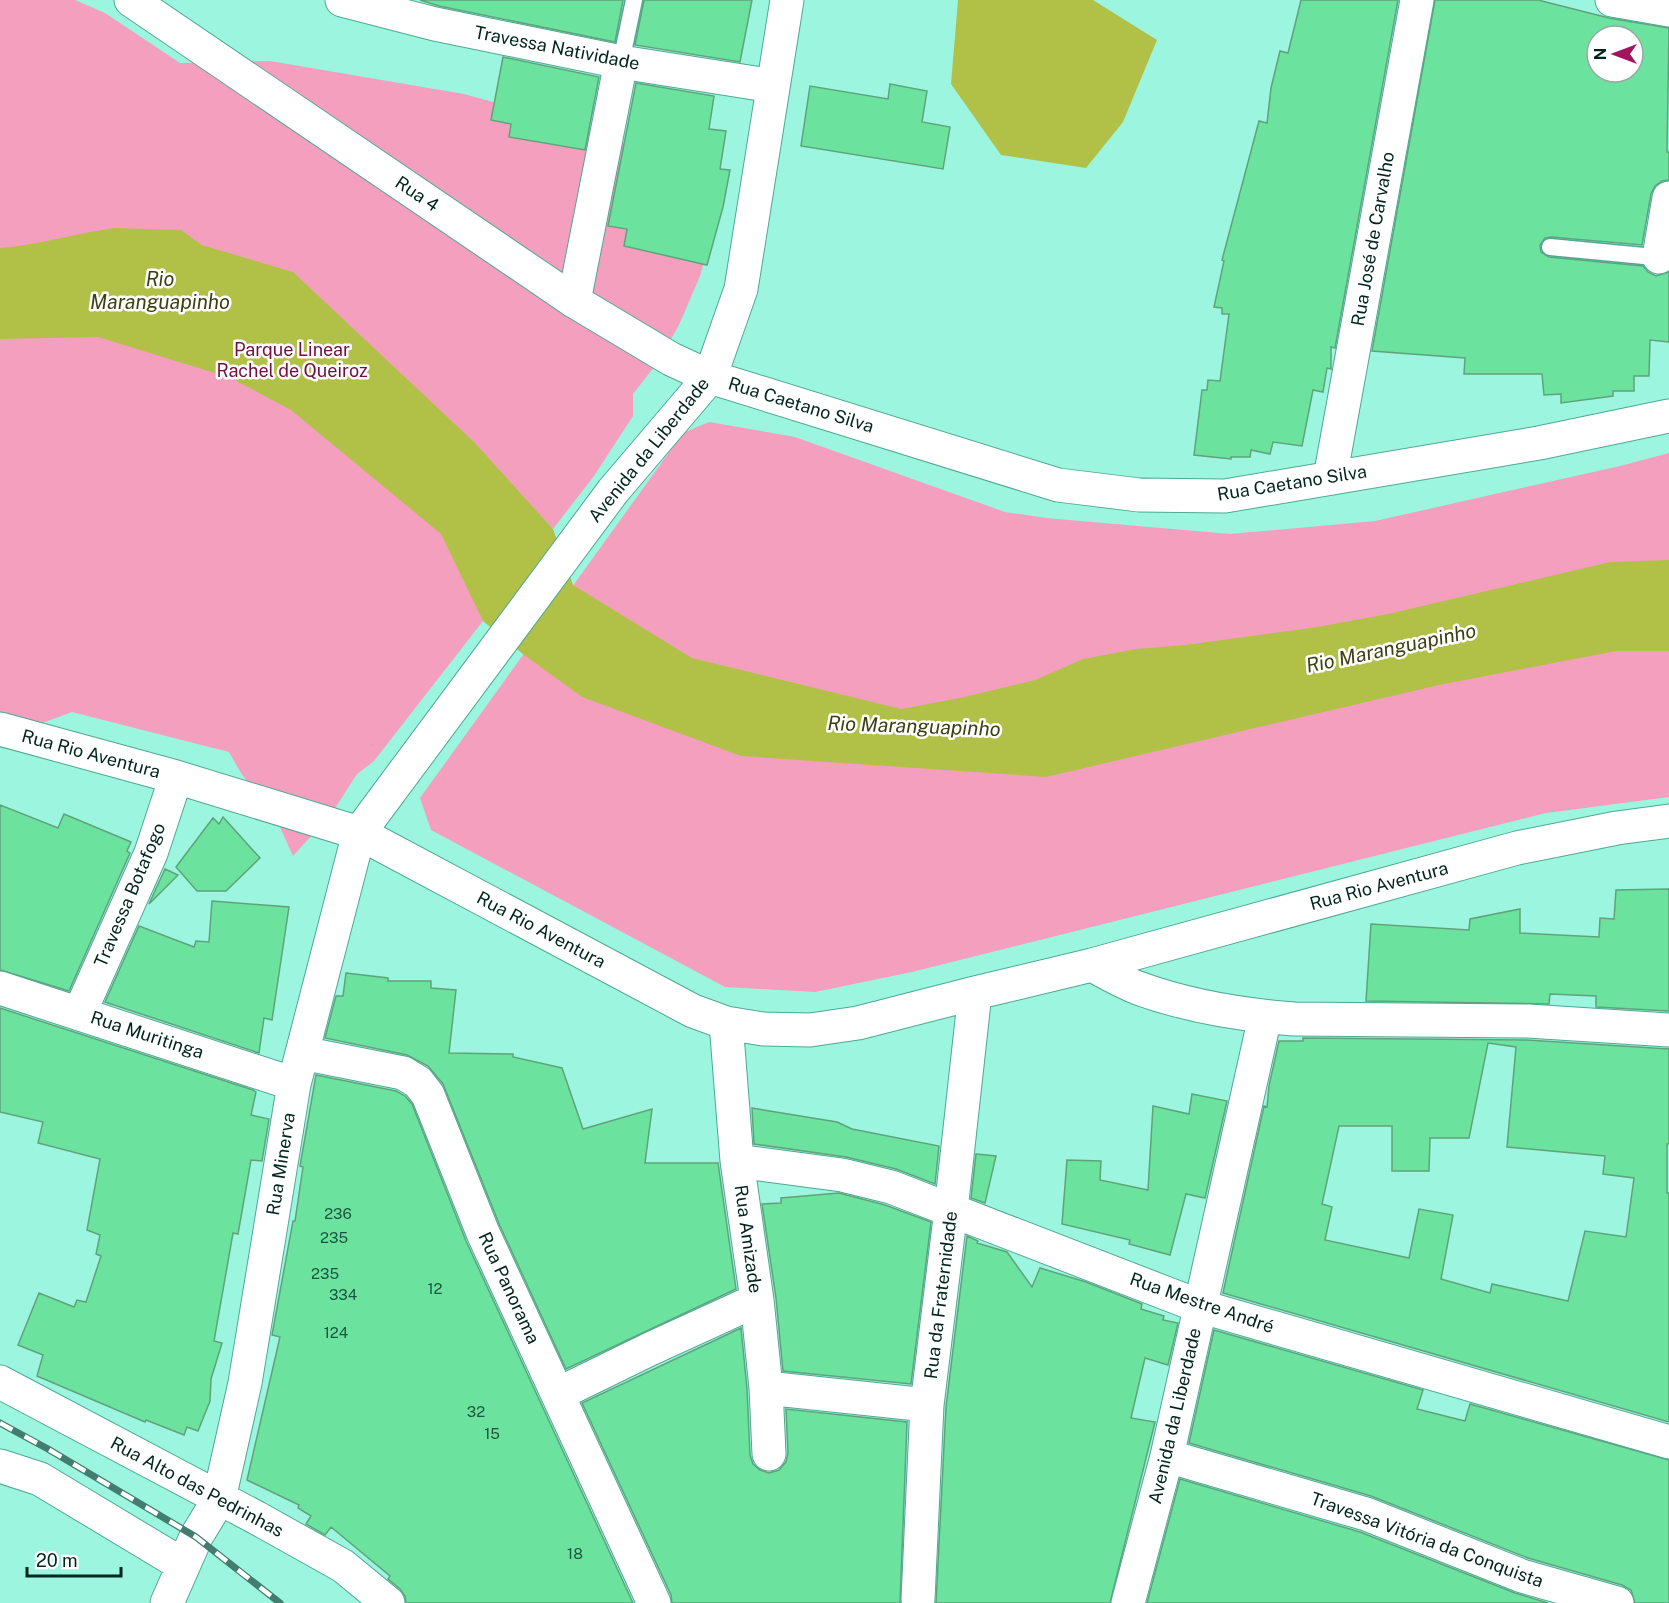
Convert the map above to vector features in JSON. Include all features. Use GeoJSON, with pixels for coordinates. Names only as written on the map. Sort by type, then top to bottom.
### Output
{"type":"FeatureCollection","features":[{"type":"Feature","properties":{"kind":"street","name":"Rua 4"},"geometry":{"type":"LineString","coordinates":[[133,0],[574,301],[671,359],[710,377]]}},
{"type":"Feature","properties":{"kind":"street","name":"Travessa Natividade"},"geometry":{"type":"LineString","coordinates":[[342,0],[437,12],[621,62],[773,86]]}},
{"type":"Feature","properties":{"kind":"street","name":"Avenida da Liberdade"},"geometry":{"type":"LineString","coordinates":[[359,833],[613,491],[710,377],[741,289],[786,0]]}},
{"type":"Feature","properties":{"kind":"street","name":"Rua José de Carvalho"},"geometry":{"type":"LineString","coordinates":[[1330,478],[1417,0]]}},
{"type":"Feature","properties":{"kind":"street"},"geometry":{"type":"LineString","coordinates":[[1612,0],[1669,10]]}},
{"type":"Feature","properties":{"kind":"street"},"geometry":{"type":"LineString","coordinates":[[574,301],[621,62]]}},
{"type":"Feature","properties":{"kind":"street"},"geometry":{"type":"LineString","coordinates":[[1664,258],[1669,198]]}},
{"type":"Feature","properties":{"kind":"street","name":"Rua Caetano Silva"},"geometry":{"type":"LineString","coordinates":[[710,377],[1058,485],[1139,495],[1225,496],[1539,443],[1669,416]]}},
{"type":"Feature","properties":{"kind":"street","name":"Rua Rio Aventura"},"geometry":{"type":"LineString","coordinates":[[0,729],[176,777],[359,833],[693,1011],[726,1023],[763,1029],[810,1030],[858,1023],[1092,965],[1517,848],[1617,828],[1669,821]]}},
{"type":"Feature","properties":{"kind":"street","name":"Travessa Botafogo"},"geometry":{"type":"LineString","coordinates":[[80,1012],[151,853],[176,777]]}},
{"type":"Feature","properties":{"kind":"street","name":"Rua Minerva"},"geometry":{"type":"LineString","coordinates":[[167,1603],[196,1537],[219,1499],[245,1383],[298,1069],[359,833]]}},
{"type":"Feature","properties":{"kind":"street"},"geometry":{"type":"LineString","coordinates":[[1092,965],[1136,987],[1177,1000],[1265,1017],[1528,1021],[1669,1030]]}},
{"type":"Feature","properties":{"kind":"street","name":"Rua Muritinga"},"geometry":{"type":"LineString","coordinates":[[0,988],[80,1012],[298,1069]]}},
{"type":"Feature","properties":{"kind":"street","name":"Rua da Fraternidade"},"geometry":{"type":"LineString","coordinates":[[918,1599],[927,1405],[975,993]]}},
{"type":"Feature","properties":{"kind":"street","name":"Avenida da Liberdade"},"geometry":{"type":"LineString","coordinates":[[1128,1603],[1167,1456],[1265,1017]]}},
{"type":"Feature","properties":{"kind":"street","name":"Rua Amizade"},"geometry":{"type":"LineString","coordinates":[[726,1023],[737,1161],[758,1300],[769,1454]]}},
{"type":"Feature","properties":{"kind":"street","name":"Rua Panorama"},"geometry":{"type":"LineString","coordinates":[[298,1069],[403,1073],[418,1082],[428,1095],[483,1233],[654,1603]]}},
{"type":"Feature","properties":{"kind":"street","name":"Rua Mestre André"},"geometry":{"type":"LineString","coordinates":[[737,1161],[842,1174],[891,1187],[1199,1306],[1669,1442]]}},
{"type":"Feature","properties":{"kind":"street"},"geometry":{"type":"LineString","coordinates":[[558,1394],[758,1300]]}},
{"type":"Feature","properties":{"kind":"street","name":"Rua Alto das Pedrinhas"},"geometry":{"type":"LineString","coordinates":[[0,1382],[343,1566],[388,1603]]}},
{"type":"Feature","properties":{"kind":"street"},"geometry":{"type":"LineString","coordinates":[[766,1388],[927,1405]]}},
{"type":"Feature","properties":{"kind":"street","name":"Travessa Vitória da Conquista"},"geometry":{"type":"LineString","coordinates":[[1167,1456],[1366,1514],[1522,1576],[1617,1603]]}},
{"type":"Feature","properties":{"kind":"street"},"geometry":{"type":"LineString","coordinates":[[0,1466],[40,1479],[183,1565]]}},
{"type":"Feature","properties":{"kind":"lane"},"geometry":{"type":"LineString","coordinates":[[621,62],[634,0]]}},
{"type":"Feature","properties":{"kind":"lane"},"geometry":{"type":"LineString","coordinates":[[1550,247],[1664,258]]}},
{"type":"Feature","properties":{"kind":"green space","name":"Parque Linear Rachel de Queiroz"},"geometry":{"type":"Polygon","coordinates":[[[0,0],[75,0],[105,13],[180,63],[270,61],[464,94],[608,134],[719,197],[716,219],[700,276],[679,325],[658,362],[633,394],[633,416],[594,476],[553,529],[541,516],[475,603],[483,621],[374,761],[357,774],[332,813],[293,856],[279,825],[241,773],[229,752],[72,712],[34,726],[0,727],[0,0]]]}},
{"type":"Feature","properties":{"kind":"green space"},"geometry":{"type":"Polygon","coordinates":[[[709,422],[795,437],[1005,512],[1046,518],[1230,534],[1375,521],[1669,453],[1669,797],[1546,813],[912,972],[815,992],[725,987],[431,830],[420,798],[683,433],[709,422]]]}},
{"type":"Feature","properties":{"kind":"water"},"geometry":{"type":"Polygon","coordinates":[[[958,0],[1093,0],[1157,40],[1123,122],[1086,168],[1001,155],[951,84],[958,0]]]}},
{"type":"Feature","properties":{"kind":"water","name":"Rio Maranguapinho"},"geometry":{"type":"Polygon","coordinates":[[[115,228],[181,230],[202,245],[293,272],[474,442],[553,529],[573,585],[692,658],[901,709],[1035,680],[1083,659],[1136,649],[1185,645],[1317,627],[1388,614],[1610,562],[1669,560],[1669,651],[1616,651],[1439,685],[1046,777],[741,756],[582,697],[523,654],[483,621],[441,534],[291,410],[231,378],[98,337],[0,339],[0,248],[115,228]]]}},
{"type":"Feature","properties":{"kind":"building"},"geometry":{"type":"Polygon","coordinates":[[[420,0],[623,0],[615,42],[439,6],[420,0]]]}},
{"type":"Feature","properties":{"kind":"building"},"geometry":{"type":"Polygon","coordinates":[[[644,0],[752,0],[740,62],[635,45],[644,0]]]}},
{"type":"Feature","properties":{"kind":"building"},"geometry":{"type":"Polygon","coordinates":[[[1301,0],[1398,0],[1335,348],[1331,347],[1331,369],[1327,368],[1323,392],[1313,390],[1302,446],[1273,442],[1270,454],[1251,450],[1250,457],[1231,457],[1231,459],[1194,455],[1202,390],[1207,390],[1208,380],[1220,381],[1229,314],[1222,314],[1222,308],[1214,307],[1224,261],[1222,260],[1259,121],[1267,123],[1271,88],[1280,51],[1288,53],[1301,0]]]}},
{"type":"Feature","properties":{"kind":"building"},"geometry":{"type":"Polygon","coordinates":[[[1435,0],[1538,0],[1609,18],[1645,24],[1669,28],[1667,152],[1669,152],[1669,180],[1662,181],[1655,186],[1651,194],[1642,245],[1551,237],[1545,238],[1540,245],[1541,252],[1549,257],[1643,266],[1656,276],[1669,272],[1669,342],[1650,340],[1649,376],[1634,376],[1634,391],[1613,391],[1613,396],[1561,403],[1561,394],[1544,395],[1542,374],[1464,374],[1465,358],[1372,351],[1435,0]]]}},
{"type":"Feature","properties":{"kind":"building"},"geometry":{"type":"Polygon","coordinates":[[[503,57],[599,77],[585,150],[509,137],[511,124],[491,120],[503,57]]]}},
{"type":"Feature","properties":{"kind":"building"},"geometry":{"type":"Polygon","coordinates":[[[636,83],[714,96],[709,129],[726,131],[720,169],[730,170],[723,207],[707,265],[624,246],[627,229],[608,226],[636,83]]]}},
{"type":"Feature","properties":{"kind":"building"},"geometry":{"type":"Polygon","coordinates":[[[890,84],[927,91],[922,122],[950,127],[943,169],[801,146],[810,86],[888,99],[890,84]]]}},
{"type":"Feature","properties":{"kind":"building"},"geometry":{"type":"Polygon","coordinates":[[[0,805],[58,828],[64,814],[131,842],[127,851],[130,853],[69,991],[0,970],[0,805]]]}},
{"type":"Feature","properties":{"kind":"building"},"geometry":{"type":"Polygon","coordinates":[[[223,817],[260,858],[226,891],[197,891],[176,867],[213,818],[219,824],[223,817]]]}},
{"type":"Feature","properties":{"kind":"building"},"geometry":{"type":"Polygon","coordinates":[[[165,869],[178,875],[149,904],[165,869]]]}},
{"type":"Feature","properties":{"kind":"building"},"geometry":{"type":"Polygon","coordinates":[[[1669,889],[1669,1011],[1596,1007],[1596,996],[1550,994],[1549,1004],[1366,1001],[1371,924],[1469,930],[1470,919],[1520,909],[1520,933],[1599,937],[1600,918],[1614,919],[1616,890],[1669,889]]]}},
{"type":"Feature","properties":{"kind":"building"},"geometry":{"type":"Polygon","coordinates":[[[212,901],[289,907],[272,1020],[264,1018],[259,1053],[105,1002],[139,926],[194,947],[196,941],[209,942],[212,901]]]}},
{"type":"Feature","properties":{"kind":"building"},"geometry":{"type":"Polygon","coordinates":[[[346,973],[388,978],[388,981],[431,981],[431,988],[456,990],[449,1053],[513,1054],[513,1057],[562,1068],[583,1129],[652,1109],[645,1163],[718,1163],[736,1289],[566,1369],[500,1226],[443,1084],[428,1066],[407,1055],[325,1038],[336,996],[343,996],[346,973]]]}},
{"type":"Feature","properties":{"kind":"building"},"geometry":{"type":"Polygon","coordinates":[[[0,1008],[253,1090],[256,1092],[251,1115],[269,1119],[262,1161],[251,1160],[238,1234],[233,1233],[214,1341],[222,1343],[211,1379],[210,1401],[198,1431],[187,1427],[184,1435],[146,1420],[145,1422],[37,1376],[43,1355],[18,1345],[39,1293],[74,1307],[77,1300],[86,1302],[101,1256],[96,1254],[100,1235],[87,1230],[100,1159],[38,1143],[43,1122],[0,1112],[0,1008]]]}},
{"type":"Feature","properties":{"kind":"building"},"geometry":{"type":"Polygon","coordinates":[[[1303,1038],[1527,1040],[1669,1049],[1667,1193],[1669,1193],[1669,1422],[1223,1293],[1264,1106],[1267,1107],[1279,1041],[1303,1041],[1303,1038]],[[1488,1043],[1469,1138],[1430,1138],[1429,1171],[1392,1171],[1392,1126],[1339,1126],[1322,1204],[1332,1207],[1325,1240],[1409,1258],[1419,1209],[1453,1215],[1441,1279],[1490,1293],[1492,1284],[1568,1301],[1585,1231],[1626,1237],[1634,1178],[1603,1174],[1605,1156],[1507,1147],[1516,1047],[1488,1043]]]}},
{"type":"Feature","properties":{"kind":"building"},"geometry":{"type":"Polygon","coordinates":[[[316,1075],[396,1091],[412,1104],[466,1241],[633,1603],[406,1603],[405,1596],[400,1589],[388,1579],[390,1576],[331,1527],[325,1535],[306,1524],[311,1516],[298,1508],[299,1505],[247,1480],[280,1337],[272,1335],[293,1221],[295,1221],[303,1167],[300,1166],[316,1075]]]}},
{"type":"Feature","properties":{"kind":"building"},"geometry":{"type":"Polygon","coordinates":[[[1192,1094],[1227,1101],[1205,1198],[1186,1194],[1170,1255],[1129,1244],[1130,1240],[1062,1224],[1067,1160],[1101,1161],[1100,1180],[1148,1190],[1153,1106],[1189,1114],[1192,1094]]]}},
{"type":"Feature","properties":{"kind":"building"},"geometry":{"type":"Polygon","coordinates":[[[752,1108],[837,1122],[852,1129],[939,1146],[935,1184],[896,1169],[846,1157],[754,1144],[752,1108]]]}},
{"type":"Feature","properties":{"kind":"building"},"geometry":{"type":"Polygon","coordinates":[[[976,1154],[996,1156],[985,1203],[971,1198],[976,1154]]]}},
{"type":"Feature","properties":{"kind":"building"},"geometry":{"type":"Polygon","coordinates":[[[839,1193],[885,1205],[931,1222],[911,1384],[783,1371],[776,1298],[762,1204],[781,1203],[781,1198],[839,1193]]]}},
{"type":"Feature","properties":{"kind":"building"},"geometry":{"type":"Polygon","coordinates":[[[967,1236],[978,1241],[977,1243],[1007,1252],[1032,1287],[1040,1268],[1086,1282],[1142,1304],[1141,1309],[1164,1316],[1163,1320],[1178,1323],[1168,1365],[1145,1358],[1131,1418],[1155,1422],[1110,1603],[936,1603],[946,1407],[967,1236]]]}},
{"type":"Feature","properties":{"kind":"building"},"geometry":{"type":"Polygon","coordinates":[[[741,1328],[750,1455],[753,1464],[760,1470],[769,1473],[779,1470],[786,1462],[788,1453],[786,1409],[907,1422],[900,1603],[672,1603],[671,1595],[582,1403],[741,1328]]]}},
{"type":"Feature","properties":{"kind":"building"},"geometry":{"type":"Polygon","coordinates":[[[1214,1330],[1423,1390],[1417,1409],[1465,1421],[1470,1404],[1669,1460],[1669,1603],[1635,1603],[1631,1590],[1622,1585],[1528,1558],[1371,1496],[1189,1443],[1214,1330]]]}},
{"type":"Feature","properties":{"kind":"building"},"geometry":{"type":"Polygon","coordinates":[[[1180,1479],[1360,1532],[1515,1593],[1548,1603],[1147,1603],[1180,1479]]]}},
{"type":"Feature","properties":{"kind":"railway"},"geometry":{"type":"LineString","coordinates":[[0,1423],[196,1537],[280,1603]]}}]}
